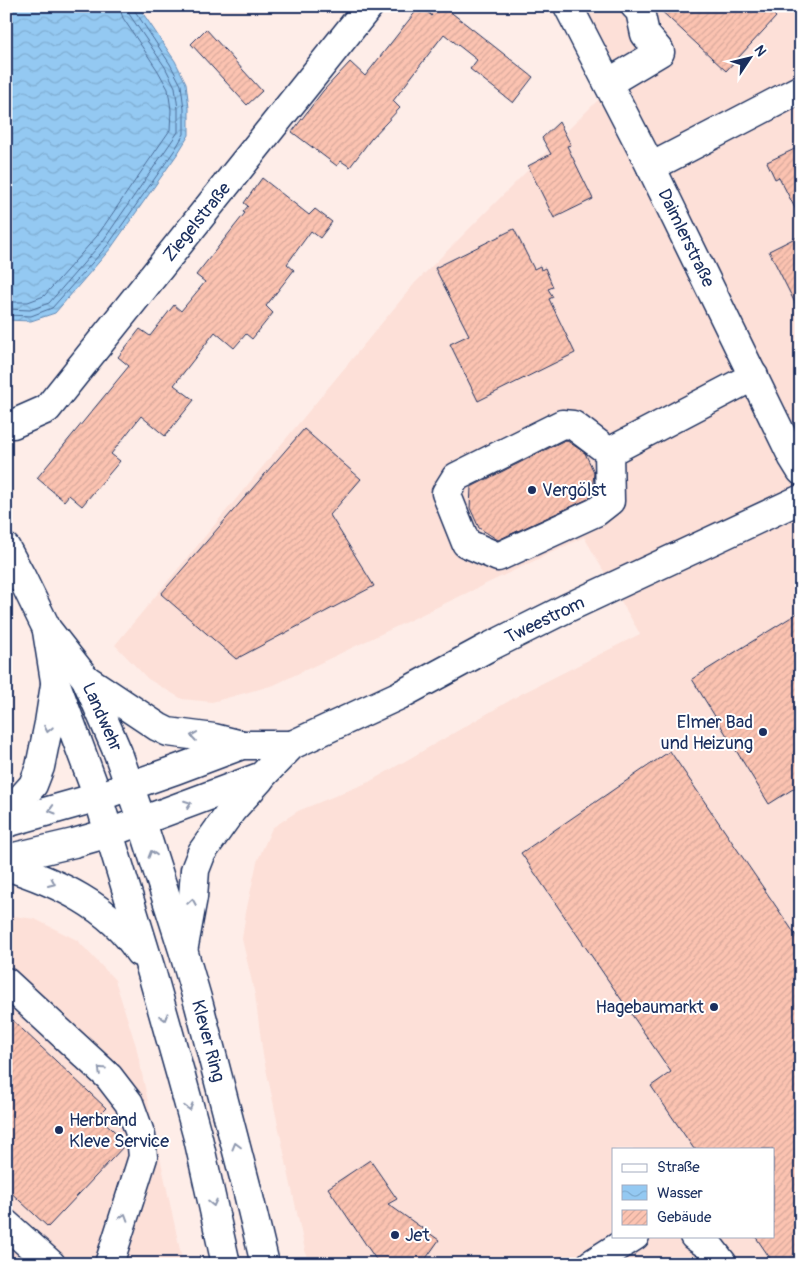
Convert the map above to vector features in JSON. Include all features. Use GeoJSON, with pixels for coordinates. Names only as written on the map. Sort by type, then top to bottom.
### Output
{"type":"FeatureCollection","features":[{"type":"Feature","properties":{"kind":"main road","name":"Ziegelstraße"},"geometry":{"type":"LineString","coordinates":[[13,424],[48,409],[369,6]]}},
{"type":"Feature","properties":{"kind":"main road","name":"Daimlerstraße"},"geometry":{"type":"LineString","coordinates":[[568,6],[651,167],[801,471]]}},
{"type":"Feature","properties":{"kind":"main road"},"geometry":{"type":"LineString","coordinates":[[608,83],[660,52],[645,34],[640,12],[635,6]]}},
{"type":"Feature","properties":{"kind":"main road"},"geometry":{"type":"LineString","coordinates":[[651,167],[801,90]]}},
{"type":"Feature","properties":{"kind":"main road"},"geometry":{"type":"LineString","coordinates":[[609,452],[754,376]]}},
{"type":"Feature","properties":{"kind":"main road"},"geometry":{"type":"LineString","coordinates":[[562,424],[574,424],[609,452],[610,501],[596,512],[498,556],[466,543],[446,493],[456,477],[562,424]]}},
{"type":"Feature","properties":{"kind":"main road","name":"Tweestrom"},"geometry":{"type":"LineString","coordinates":[[142,822],[262,776],[292,745],[400,695],[487,648],[564,610],[801,499]]}},
{"type":"Feature","properties":{"kind":"main road","name":"Landwehr"},"geometry":{"type":"LineString","coordinates":[[6,548],[47,630],[86,679],[130,786]]}},
{"type":"Feature","properties":{"kind":"main road","name":"Landwehr"},"geometry":{"type":"LineString","coordinates":[[47,630],[56,681],[98,797]]}},
{"type":"Feature","properties":{"kind":"main road"},"geometry":{"type":"LineString","coordinates":[[86,679],[168,732],[214,738],[242,745]]}},
{"type":"Feature","properties":{"kind":"main road"},"geometry":{"type":"LineString","coordinates":[[6,815],[33,785],[40,767],[56,681]]}},
{"type":"Feature","properties":{"kind":"main road","name":"Tweestrom"},"geometry":{"type":"LineString","coordinates":[[130,786],[242,745],[292,745]]}},
{"type":"Feature","properties":{"kind":"main road"},"geometry":{"type":"LineString","coordinates":[[183,950],[196,870],[202,852],[232,810],[262,776]]}},
{"type":"Feature","properties":{"kind":"main road"},"geometry":{"type":"LineString","coordinates":[[6,823],[130,786]]}},
{"type":"Feature","properties":{"kind":"main road","name":"Klever Ring"},"geometry":{"type":"LineString","coordinates":[[130,786],[199,1005],[265,1264]]}},
{"type":"Feature","properties":{"kind":"main road","name":"Klever Ring"},"geometry":{"type":"LineString","coordinates":[[98,797],[151,970],[198,1138],[226,1264]]}},
{"type":"Feature","properties":{"kind":"main road"},"geometry":{"type":"LineString","coordinates":[[6,858],[74,844],[142,822]]}},
{"type":"Feature","properties":{"kind":"main road","name":"Klever Ring"},"geometry":{"type":"LineString","coordinates":[[6,866],[34,875],[79,896],[115,923],[133,942],[151,970]]}},
{"type":"Feature","properties":{"kind":"main road"},"geometry":{"type":"LineString","coordinates":[[6,982],[109,1077],[129,1103],[138,1127],[143,1157],[109,1264]]}},
{"type":"Feature","properties":{"kind":"main road"},"geometry":{"type":"LineString","coordinates":[[6,1224],[51,1264]]}},
{"type":"Feature","properties":{"kind":"main road"},"geometry":{"type":"LineString","coordinates":[[591,1264],[632,1238]]}},
{"type":"Feature","properties":{"kind":"main road"},"geometry":{"type":"LineString","coordinates":[[697,1238],[710,1246],[723,1264]]}},
{"type":"Feature","properties":{"kind":"shaded area"},"geometry":{"type":"Polygon","coordinates":[[[584,6],[801,6],[801,1264],[308,1264],[263,1055],[255,995],[242,939],[257,862],[272,828],[298,811],[369,782],[521,694],[640,634],[584,537],[274,685],[212,702],[182,699],[148,679],[115,645],[415,283],[622,76],[584,6]]]}},
{"type":"Feature","properties":{"kind":"shaded area"},"geometry":{"type":"Polygon","coordinates":[[[6,915],[35,919],[77,940],[115,980],[136,1046],[183,1264],[6,1264],[6,915]]]}},
{"type":"Feature","properties":{"kind":"water"},"geometry":{"type":"Polygon","coordinates":[[[6,6],[137,6],[175,61],[186,83],[189,108],[189,135],[111,248],[55,313],[31,321],[6,320],[6,6]]]}},
{"type":"Feature","properties":{"kind":"building"},"geometry":{"type":"Polygon","coordinates":[[[420,6],[432,16],[425,6],[443,6],[533,77],[513,103],[470,69],[477,60],[444,34],[393,101],[400,108],[371,139],[350,167],[341,161],[337,166],[292,132],[323,91],[350,62],[365,76],[420,6]]]}},
{"type":"Feature","properties":{"kind":"building"},"geometry":{"type":"Polygon","coordinates":[[[656,6],[765,6],[776,17],[726,71],[656,6]]]}},
{"type":"Feature","properties":{"kind":"building"},"geometry":{"type":"Polygon","coordinates":[[[206,29],[262,91],[247,105],[191,44],[206,29]]]}},
{"type":"Feature","properties":{"kind":"building"},"geometry":{"type":"Polygon","coordinates":[[[559,122],[571,145],[567,146],[593,199],[554,218],[528,166],[551,154],[542,138],[559,122]]]}},
{"type":"Feature","properties":{"kind":"building"},"geometry":{"type":"Polygon","coordinates":[[[801,146],[801,220],[779,177],[775,179],[767,162],[801,146]]]}},
{"type":"Feature","properties":{"kind":"building"},"geometry":{"type":"Polygon","coordinates":[[[262,178],[309,215],[315,209],[332,222],[320,238],[311,231],[287,264],[294,270],[266,306],[273,313],[252,339],[246,334],[234,348],[215,332],[174,385],[194,400],[165,436],[141,416],[111,454],[120,461],[82,506],[69,495],[64,501],[37,478],[129,366],[118,357],[140,329],[150,336],[174,305],[181,311],[205,282],[196,275],[245,213],[243,212],[248,206],[244,203],[262,178]]]}},
{"type":"Feature","properties":{"kind":"building"},"geometry":{"type":"Polygon","coordinates":[[[514,229],[534,269],[540,266],[541,270],[545,268],[553,287],[548,289],[553,297],[549,299],[575,353],[478,401],[450,344],[469,335],[435,268],[514,229]]]}},
{"type":"Feature","properties":{"kind":"building"},"geometry":{"type":"Polygon","coordinates":[[[801,235],[801,315],[769,251],[801,235]]]}},
{"type":"Feature","properties":{"kind":"building"},"geometry":{"type":"Polygon","coordinates":[[[304,429],[361,479],[330,515],[374,586],[236,659],[161,594],[304,429]]]}},
{"type":"Feature","properties":{"kind":"building","name":"Vergölst"},"geometry":{"type":"Polygon","coordinates":[[[565,440],[585,453],[594,472],[592,495],[588,499],[498,540],[479,528],[470,508],[471,487],[565,440]]]}},
{"type":"Feature","properties":{"kind":"building","name":"Elmer Bad und Heizung"},"geometry":{"type":"Polygon","coordinates":[[[801,611],[801,784],[769,804],[692,679],[801,611]]]}},
{"type":"Feature","properties":{"kind":"building","name":"Hagebaumarkt"},"geometry":{"type":"Polygon","coordinates":[[[670,751],[801,943],[801,1264],[774,1264],[756,1238],[774,1238],[774,1148],[693,1148],[651,1086],[671,1072],[521,853],[670,751]]]}},
{"type":"Feature","properties":{"kind":"building","name":"Herbrand Kleve Service"},"geometry":{"type":"Polygon","coordinates":[[[6,1014],[106,1108],[98,1116],[126,1142],[48,1227],[6,1188],[6,1014]]]}},
{"type":"Feature","properties":{"kind":"building"},"geometry":{"type":"Polygon","coordinates":[[[370,1160],[397,1199],[388,1204],[439,1240],[422,1264],[379,1264],[328,1188],[370,1160]]]}},
{"type":"Feature","properties":{"kind":"place","name":"Vergölst"},"geometry":{"type":"Point","coordinates":[532,490]}},
{"type":"Feature","properties":{"kind":"place","name":"Elmer Bad und Heizung"},"geometry":{"type":"Point","coordinates":[763,732]}},
{"type":"Feature","properties":{"kind":"place","name":"Hagebaumarkt"},"geometry":{"type":"Point","coordinates":[714,1007]}},
{"type":"Feature","properties":{"kind":"place","name":"Herbrand Kleve Service"},"geometry":{"type":"Point","coordinates":[59,1130]}},
{"type":"Feature","properties":{"kind":"place","name":"Jet"},"geometry":{"type":"Point","coordinates":[395,1235]}}]}
